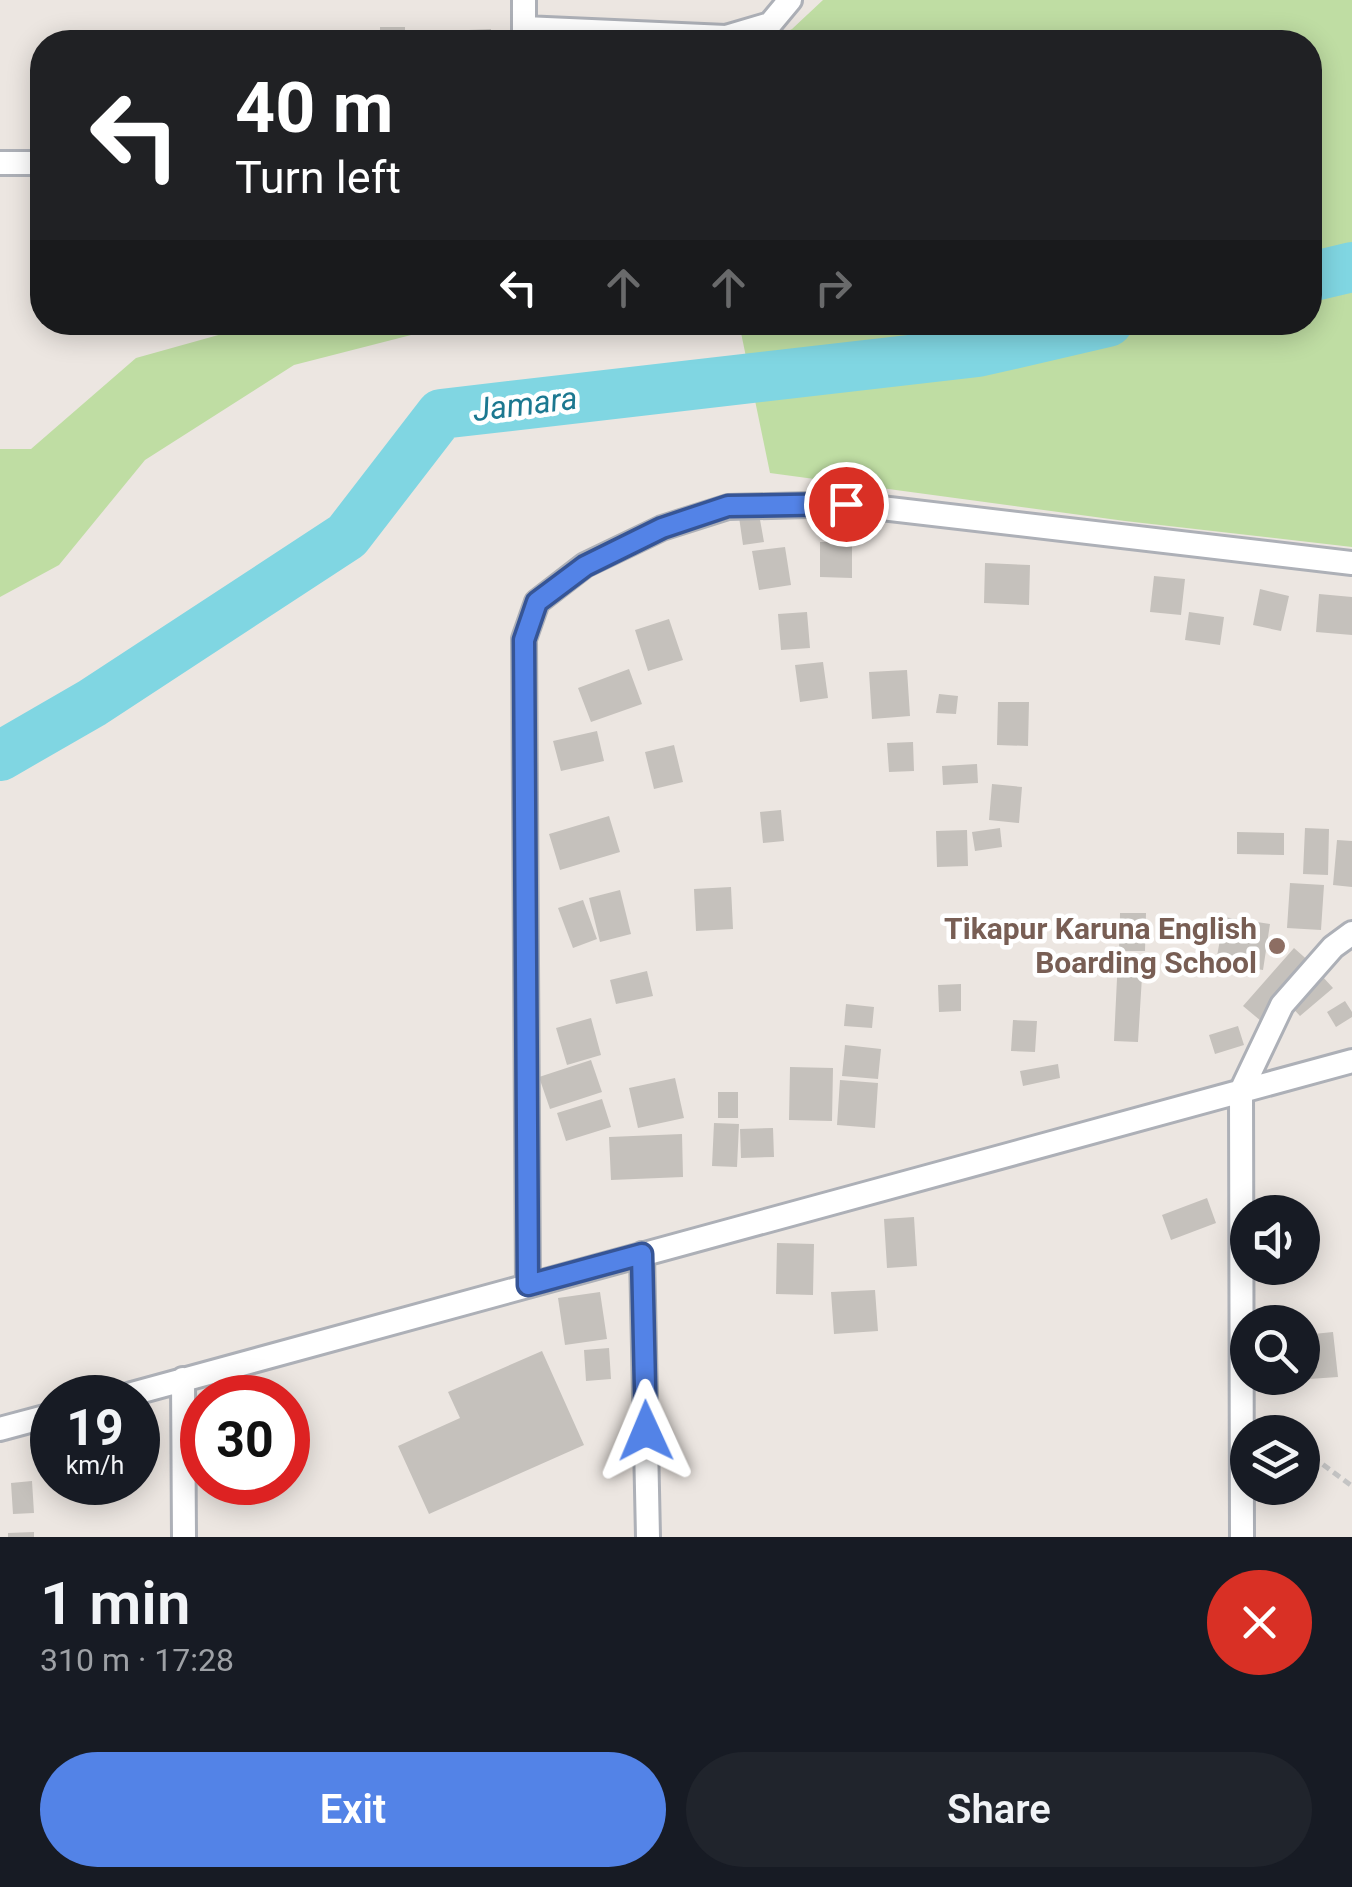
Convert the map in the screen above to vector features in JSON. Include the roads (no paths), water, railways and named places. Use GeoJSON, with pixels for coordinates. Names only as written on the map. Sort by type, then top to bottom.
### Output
{"type":"FeatureCollection","features":[{"type":"Feature","properties":{"kind":"street"},"geometry":{"type":"LineString","coordinates":[[524,0],[524,30]]}},
{"type":"Feature","properties":{"kind":"street"},"geometry":{"type":"LineString","coordinates":[[750,30],[770,24],[790,0]]}},
{"type":"Feature","properties":{"kind":"street"},"geometry":{"type":"LineString","coordinates":[[0,163],[30,163]]}},
{"type":"Feature","properties":{"kind":"street"},"geometry":{"type":"LineString","coordinates":[[528,1285],[524,640],[537,602],[585,566],[662,528],[728,506],[846,504],[1352,564]]}},
{"type":"Feature","properties":{"kind":"street"},"geometry":{"type":"LineString","coordinates":[[1242,1537],[1241,1091],[1282,1005],[1334,947],[1352,933]]}},
{"type":"Feature","properties":{"kind":"street"},"geometry":{"type":"LineString","coordinates":[[198,1375],[1352,1061]]}},
{"type":"Feature","properties":{"kind":"street"},"geometry":{"type":"LineString","coordinates":[[642,1254],[648,1537]]}},
{"type":"Feature","properties":{"kind":"street"},"geometry":{"type":"LineString","coordinates":[[0,1429],[30,1421]]}},
{"type":"Feature","properties":{"kind":"street"},"geometry":{"type":"LineString","coordinates":[[184,1505],[184,1537]]}},
{"type":"Feature","properties":{"kind":"waterway","name":"Jamara"},"geometry":{"type":"LineString","coordinates":[[1322,274],[1352,267]]}},
{"type":"Feature","properties":{"kind":"waterway","name":"Jamara"},"geometry":{"type":"LineString","coordinates":[[0,756],[92,703],[347,536],[441,414],[978,352],[1052,335]]}},
{"type":"Feature","properties":{"kind":"place","name":"Tikapur Karuna English Boarding School"},"geometry":{"type":"Point","coordinates":[1277,946]}}]}
